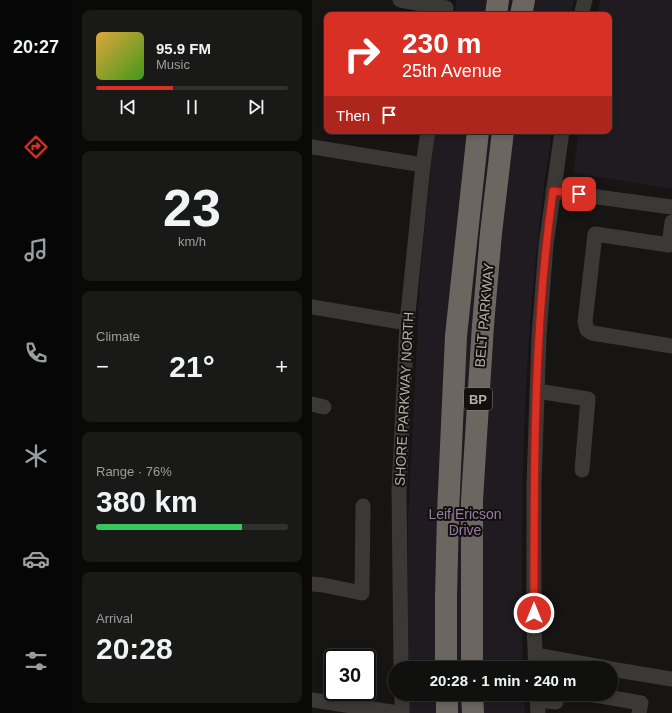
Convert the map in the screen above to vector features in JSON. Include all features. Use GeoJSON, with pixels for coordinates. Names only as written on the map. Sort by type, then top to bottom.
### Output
{"type":"FeatureCollection","features":[{"type":"Feature","properties":{"kind":"highway"},"geometry":{"type":"LineString","coordinates":[[496,12],[498,0]]}},
{"type":"Feature","properties":{"kind":"highway"},"geometry":{"type":"LineString","coordinates":[[522,12],[524,0]]}},
{"type":"Feature","properties":{"kind":"highway","name":"BELT PARKWAY"},"geometry":{"type":"LineString","coordinates":[[446,661],[448,513],[456,336],[478,134]]}},
{"type":"Feature","properties":{"kind":"highway","name":"BELT PARKWAY"},"geometry":{"type":"LineString","coordinates":[[472,661],[472,492],[483,325],[491,233],[503,134]]}},
{"type":"Feature","properties":{"kind":"highway"},"geometry":{"type":"LineString","coordinates":[[447,701],[447,713]]}},
{"type":"Feature","properties":{"kind":"highway"},"geometry":{"type":"LineString","coordinates":[[472,701],[473,713]]}},
{"type":"Feature","properties":{"kind":"street"},"geometry":{"type":"LineString","coordinates":[[400,0],[447,8]]}},
{"type":"Feature","properties":{"kind":"street"},"geometry":{"type":"LineString","coordinates":[[583,12],[585,0]]}},
{"type":"Feature","properties":{"kind":"street","name":"SHORE PARKWAY NORTH"},"geometry":{"type":"LineString","coordinates":[[401,661],[399,490],[407,323],[428,134]]}},
{"type":"Feature","properties":{"kind":"street"},"geometry":{"type":"LineString","coordinates":[[535,661],[534,484],[540,336],[546,245],[562,134]]}},
{"type":"Feature","properties":{"kind":"street"},"geometry":{"type":"LineString","coordinates":[[312,147],[423,165]]}},
{"type":"Feature","properties":{"kind":"street"},"geometry":{"type":"LineString","coordinates":[[553,191],[672,208]]}},
{"type":"Feature","properties":{"kind":"street"},"geometry":{"type":"LineString","coordinates":[[672,222],[669,245],[595,234],[585,322],[587,330],[592,332],[672,346]]}},
{"type":"Feature","properties":{"kind":"street"},"geometry":{"type":"LineString","coordinates":[[312,307],[407,323]]}},
{"type":"Feature","properties":{"kind":"street"},"geometry":{"type":"LineString","coordinates":[[538,391],[588,399],[582,470]]}},
{"type":"Feature","properties":{"kind":"street"},"geometry":{"type":"LineString","coordinates":[[312,584],[362,593],[363,506]]}},
{"type":"Feature","properties":{"kind":"street"},"geometry":{"type":"LineString","coordinates":[[618,670],[672,679]]}},
{"type":"Feature","properties":{"kind":"street"},"geometry":{"type":"LineString","coordinates":[[618,698],[641,702],[639,713]]}},
{"type":"Feature","properties":{"kind":"street"},"geometry":{"type":"LineString","coordinates":[[312,700],[398,713]]}},
{"type":"Feature","properties":{"kind":"street"},"geometry":{"type":"LineString","coordinates":[[402,701],[402,713]]}},
{"type":"Feature","properties":{"kind":"street"},"geometry":{"type":"LineString","coordinates":[[537,702],[560,703]]}},
{"type":"Feature","properties":{"kind":"green space"},"geometry":{"type":"Polygon","coordinates":[[[457,0],[574,0],[572,12],[455,12],[457,0]]]}},
{"type":"Feature","properties":{"kind":"green space"},"geometry":{"type":"Polygon","coordinates":[[[600,0],[672,0],[672,189],[573,173],[579,134],[612,134],[612,12],[598,12],[600,0]]]}},
{"type":"Feature","properties":{"kind":"green space","name":"Leif Ericson Drive"},"geometry":{"type":"Polygon","coordinates":[[[434,134],[552,134],[538,236],[526,396],[522,503],[523,661],[408,661],[408,520],[420,279],[434,134]]]}},
{"type":"Feature","properties":{"kind":"green space"},"geometry":{"type":"Polygon","coordinates":[[[408,701],[524,701],[525,713],[409,713],[408,701]]]}},
{"type":"Feature","properties":{"kind":"route"},"geometry":{"type":"LineString","coordinates":[[534,613],[534,484],[540,336],[546,245],[553,191],[579,194]]}}]}
